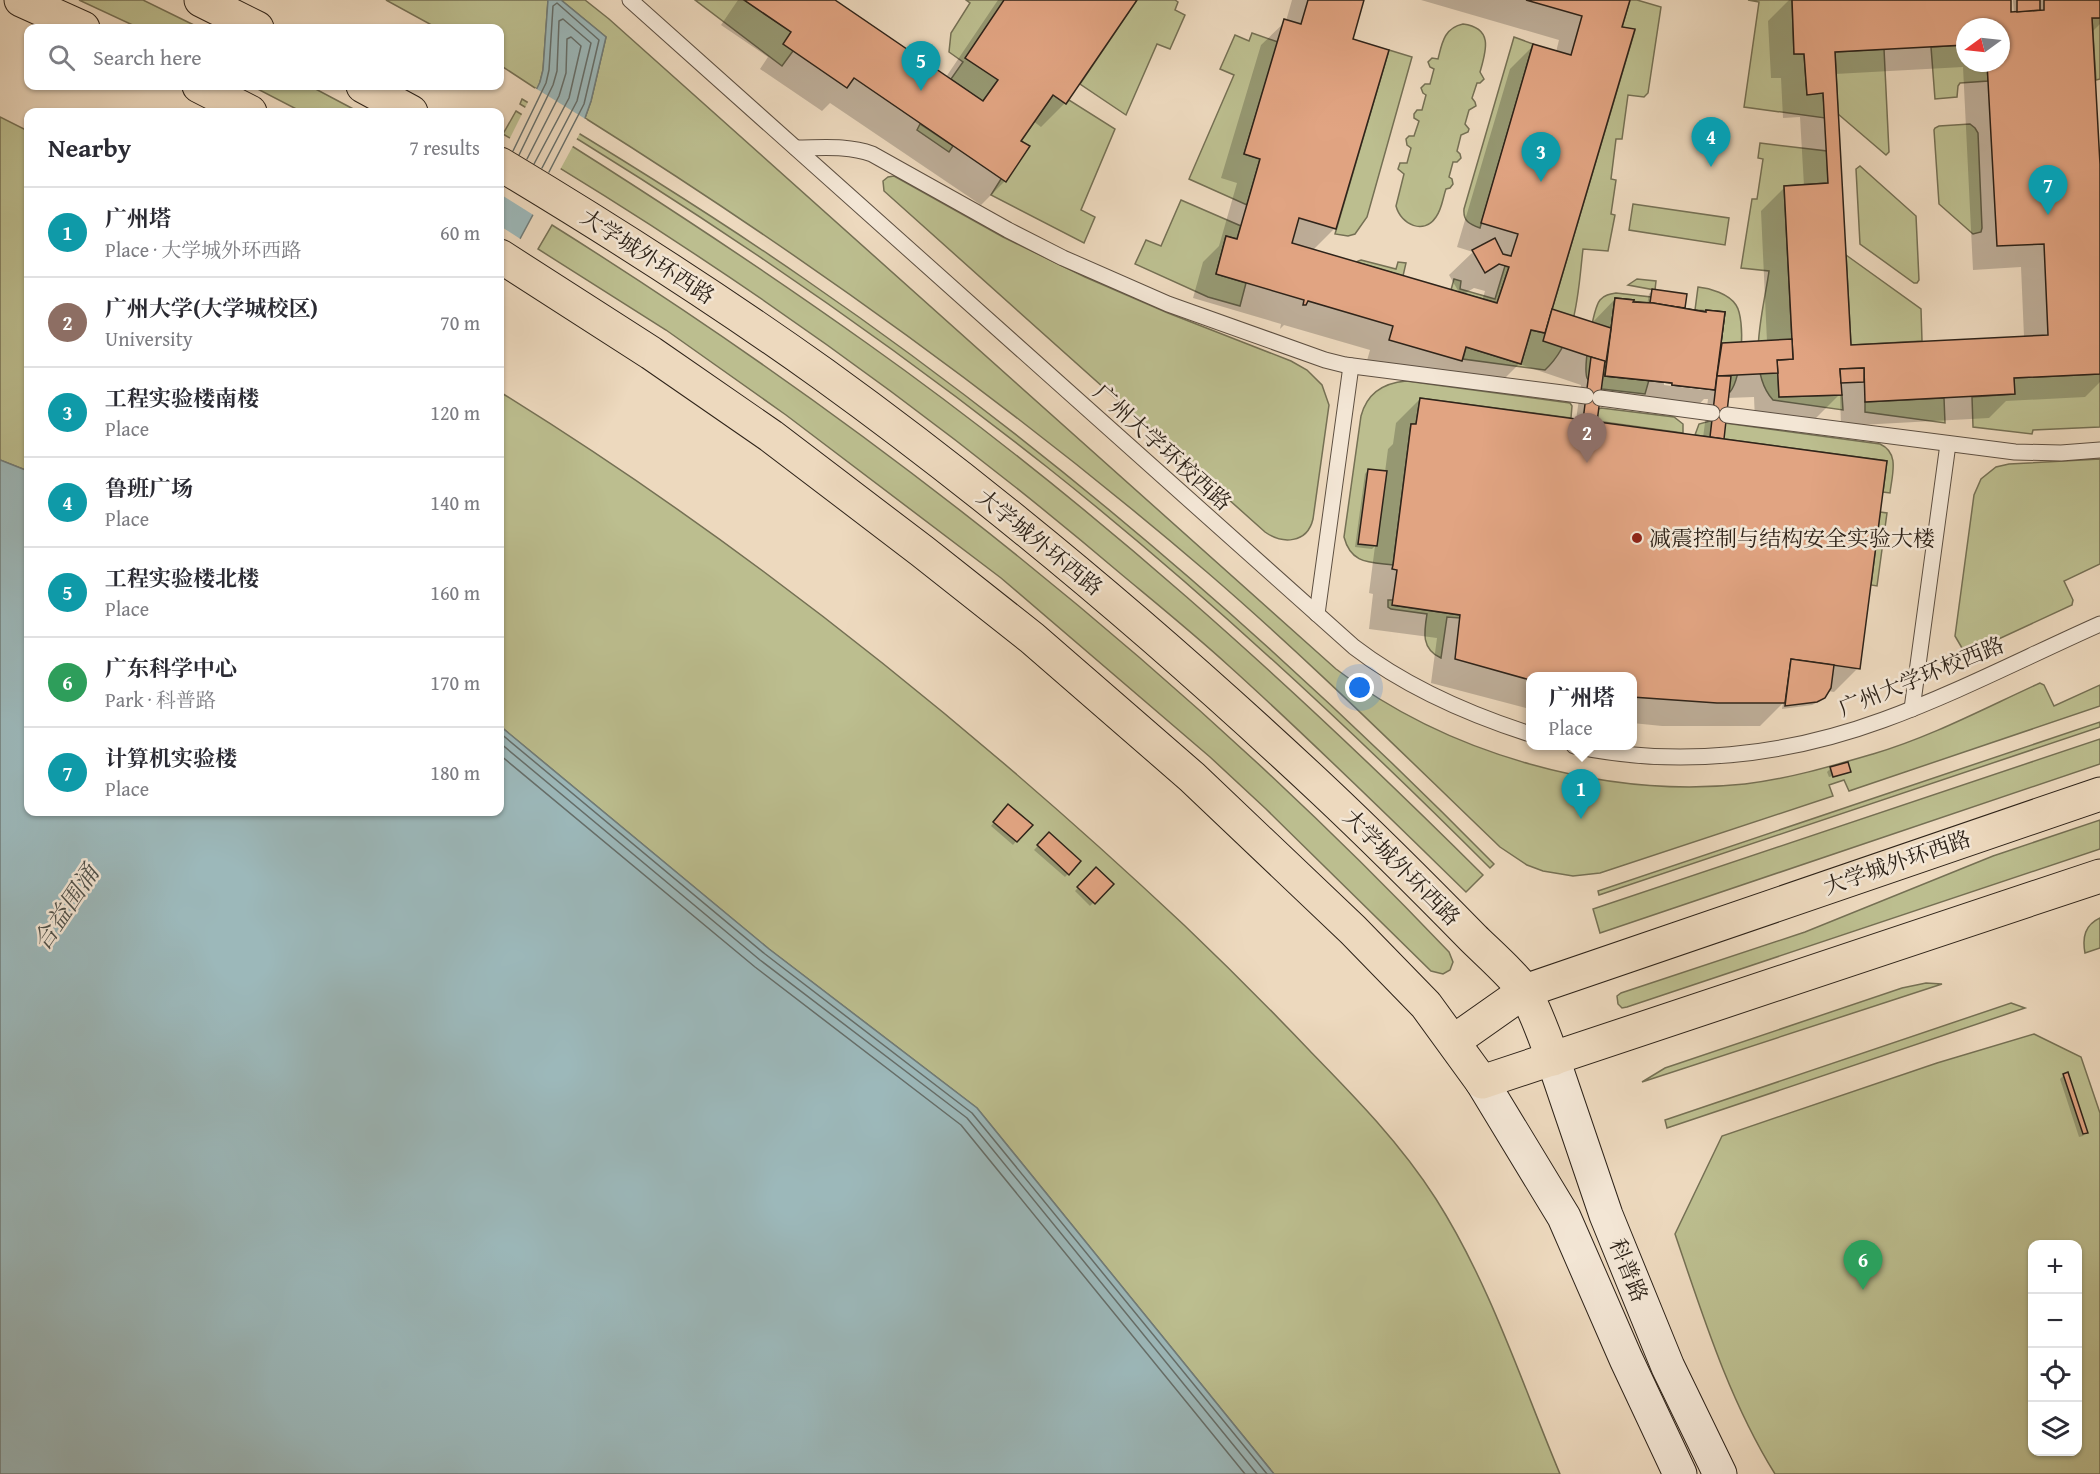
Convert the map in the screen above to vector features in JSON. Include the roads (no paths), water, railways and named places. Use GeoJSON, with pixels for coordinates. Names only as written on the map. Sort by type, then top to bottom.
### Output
{"type":"FeatureCollection","features":[{"type":"Feature","properties":{"kind":"main road"},"geometry":{"type":"LineString","coordinates":[[21,0],[74,24]]}},
{"type":"Feature","properties":{"kind":"main road"},"geometry":{"type":"LineString","coordinates":[[201,0],[249,24]]}},
{"type":"Feature","properties":{"kind":"main road"},"geometry":{"type":"LineString","coordinates":[[207,90],[242,108]]}},
{"type":"Feature","properties":{"kind":"main road"},"geometry":{"type":"LineString","coordinates":[[370,90],[404,108]]}},
{"type":"Feature","properties":{"kind":"main road","name":"大学城外环西路"},"geometry":{"type":"LineString","coordinates":[[504,166],[663,265],[820,372],[948,468],[1071,566],[1218,692],[1332,798],[1525,991],[1554,1059]]}},
{"type":"Feature","properties":{"kind":"main road"},"geometry":{"type":"LineString","coordinates":[[513,263],[651,353],[771,436],[1032,638],[1248,828],[1410,988],[1454,1041],[1482,1082],[2100,876]]}},
{"type":"Feature","properties":{"kind":"main road","name":"大学城外环西路"},"geometry":{"type":"LineString","coordinates":[[1454,1041],[1525,991],[2100,794]]}},
{"type":"Feature","properties":{"kind":"street","name":"科普路"},"geometry":{"type":"LineString","coordinates":[[1554,1059],[1606,1215],[1668,1367],[1720,1474]]}},
{"type":"Feature","properties":{"kind":"street","name":"科普路"},"geometry":{"type":"LineString","coordinates":[[1482,1082],[1564,1217],[1630,1369],[1680,1474]]}},
{"type":"Feature","properties":{"kind":"lane","name":"广州大学环校西路"},"geometry":{"type":"LineString","coordinates":[[630,0],[1365,655],[1454,705],[1526,732]]}},
{"type":"Feature","properties":{"kind":"lane"},"geometry":{"type":"LineString","coordinates":[[796,148],[844,147],[872,154],[1008,230],[1089,269],[1203,317],[1324,360],[1351,366],[2027,454],[2100,450]]}},
{"type":"Feature","properties":{"kind":"lane"},"geometry":{"type":"LineString","coordinates":[[1317,614],[1351,366]]}},
{"type":"Feature","properties":{"kind":"lane"},"geometry":{"type":"LineString","coordinates":[[1912,709],[1948,444]]}},
{"type":"Feature","properties":{"kind":"lane","name":"广州大学环校西路"},"geometry":{"type":"LineString","coordinates":[[1597,750],[1648,755],[1742,755],[1807,741],[1865,726],[1912,709],[2100,624]]}},
{"type":"Feature","properties":{"kind":"water"},"geometry":{"type":"Polygon","coordinates":[[[548,0],[561,0],[606,37],[585,118],[504,269],[504,156],[540,82],[543,70],[548,0]]]}},
{"type":"Feature","properties":{"kind":"water","name":"合益围涌"},"geometry":{"type":"Polygon","coordinates":[[[0,460],[24,469],[24,816],[504,816],[504,729],[769,949],[977,1108],[1274,1474],[0,1474],[0,460]]]}},
{"type":"Feature","properties":{"kind":"place","name":"工程实验楼北楼"},"geometry":{"type":"Point","coordinates":[921,91]}},
{"type":"Feature","properties":{"kind":"place","name":"鲁班广场"},"geometry":{"type":"Point","coordinates":[1711,167]}},
{"type":"Feature","properties":{"kind":"place","name":"工程实验楼南楼"},"geometry":{"type":"Point","coordinates":[1541,182]}},
{"type":"Feature","properties":{"kind":"place","name":"计算机实验楼"},"geometry":{"type":"Point","coordinates":[2048,215]}},
{"type":"Feature","properties":{"kind":"place","name":"广州大学(大学城校区)"},"geometry":{"type":"Point","coordinates":[1587,463]}},
{"type":"Feature","properties":{"kind":"place","name":"减震控制与结构安全实验大楼"},"geometry":{"type":"Point","coordinates":[1637,538]}},
{"type":"Feature","properties":{"kind":"place","name":"广州塔"},"geometry":{"type":"Point","coordinates":[1581,819]}},
{"type":"Feature","properties":{"kind":"place","name":"广东科学中心"},"geometry":{"type":"Point","coordinates":[1863,1290]}}]}
